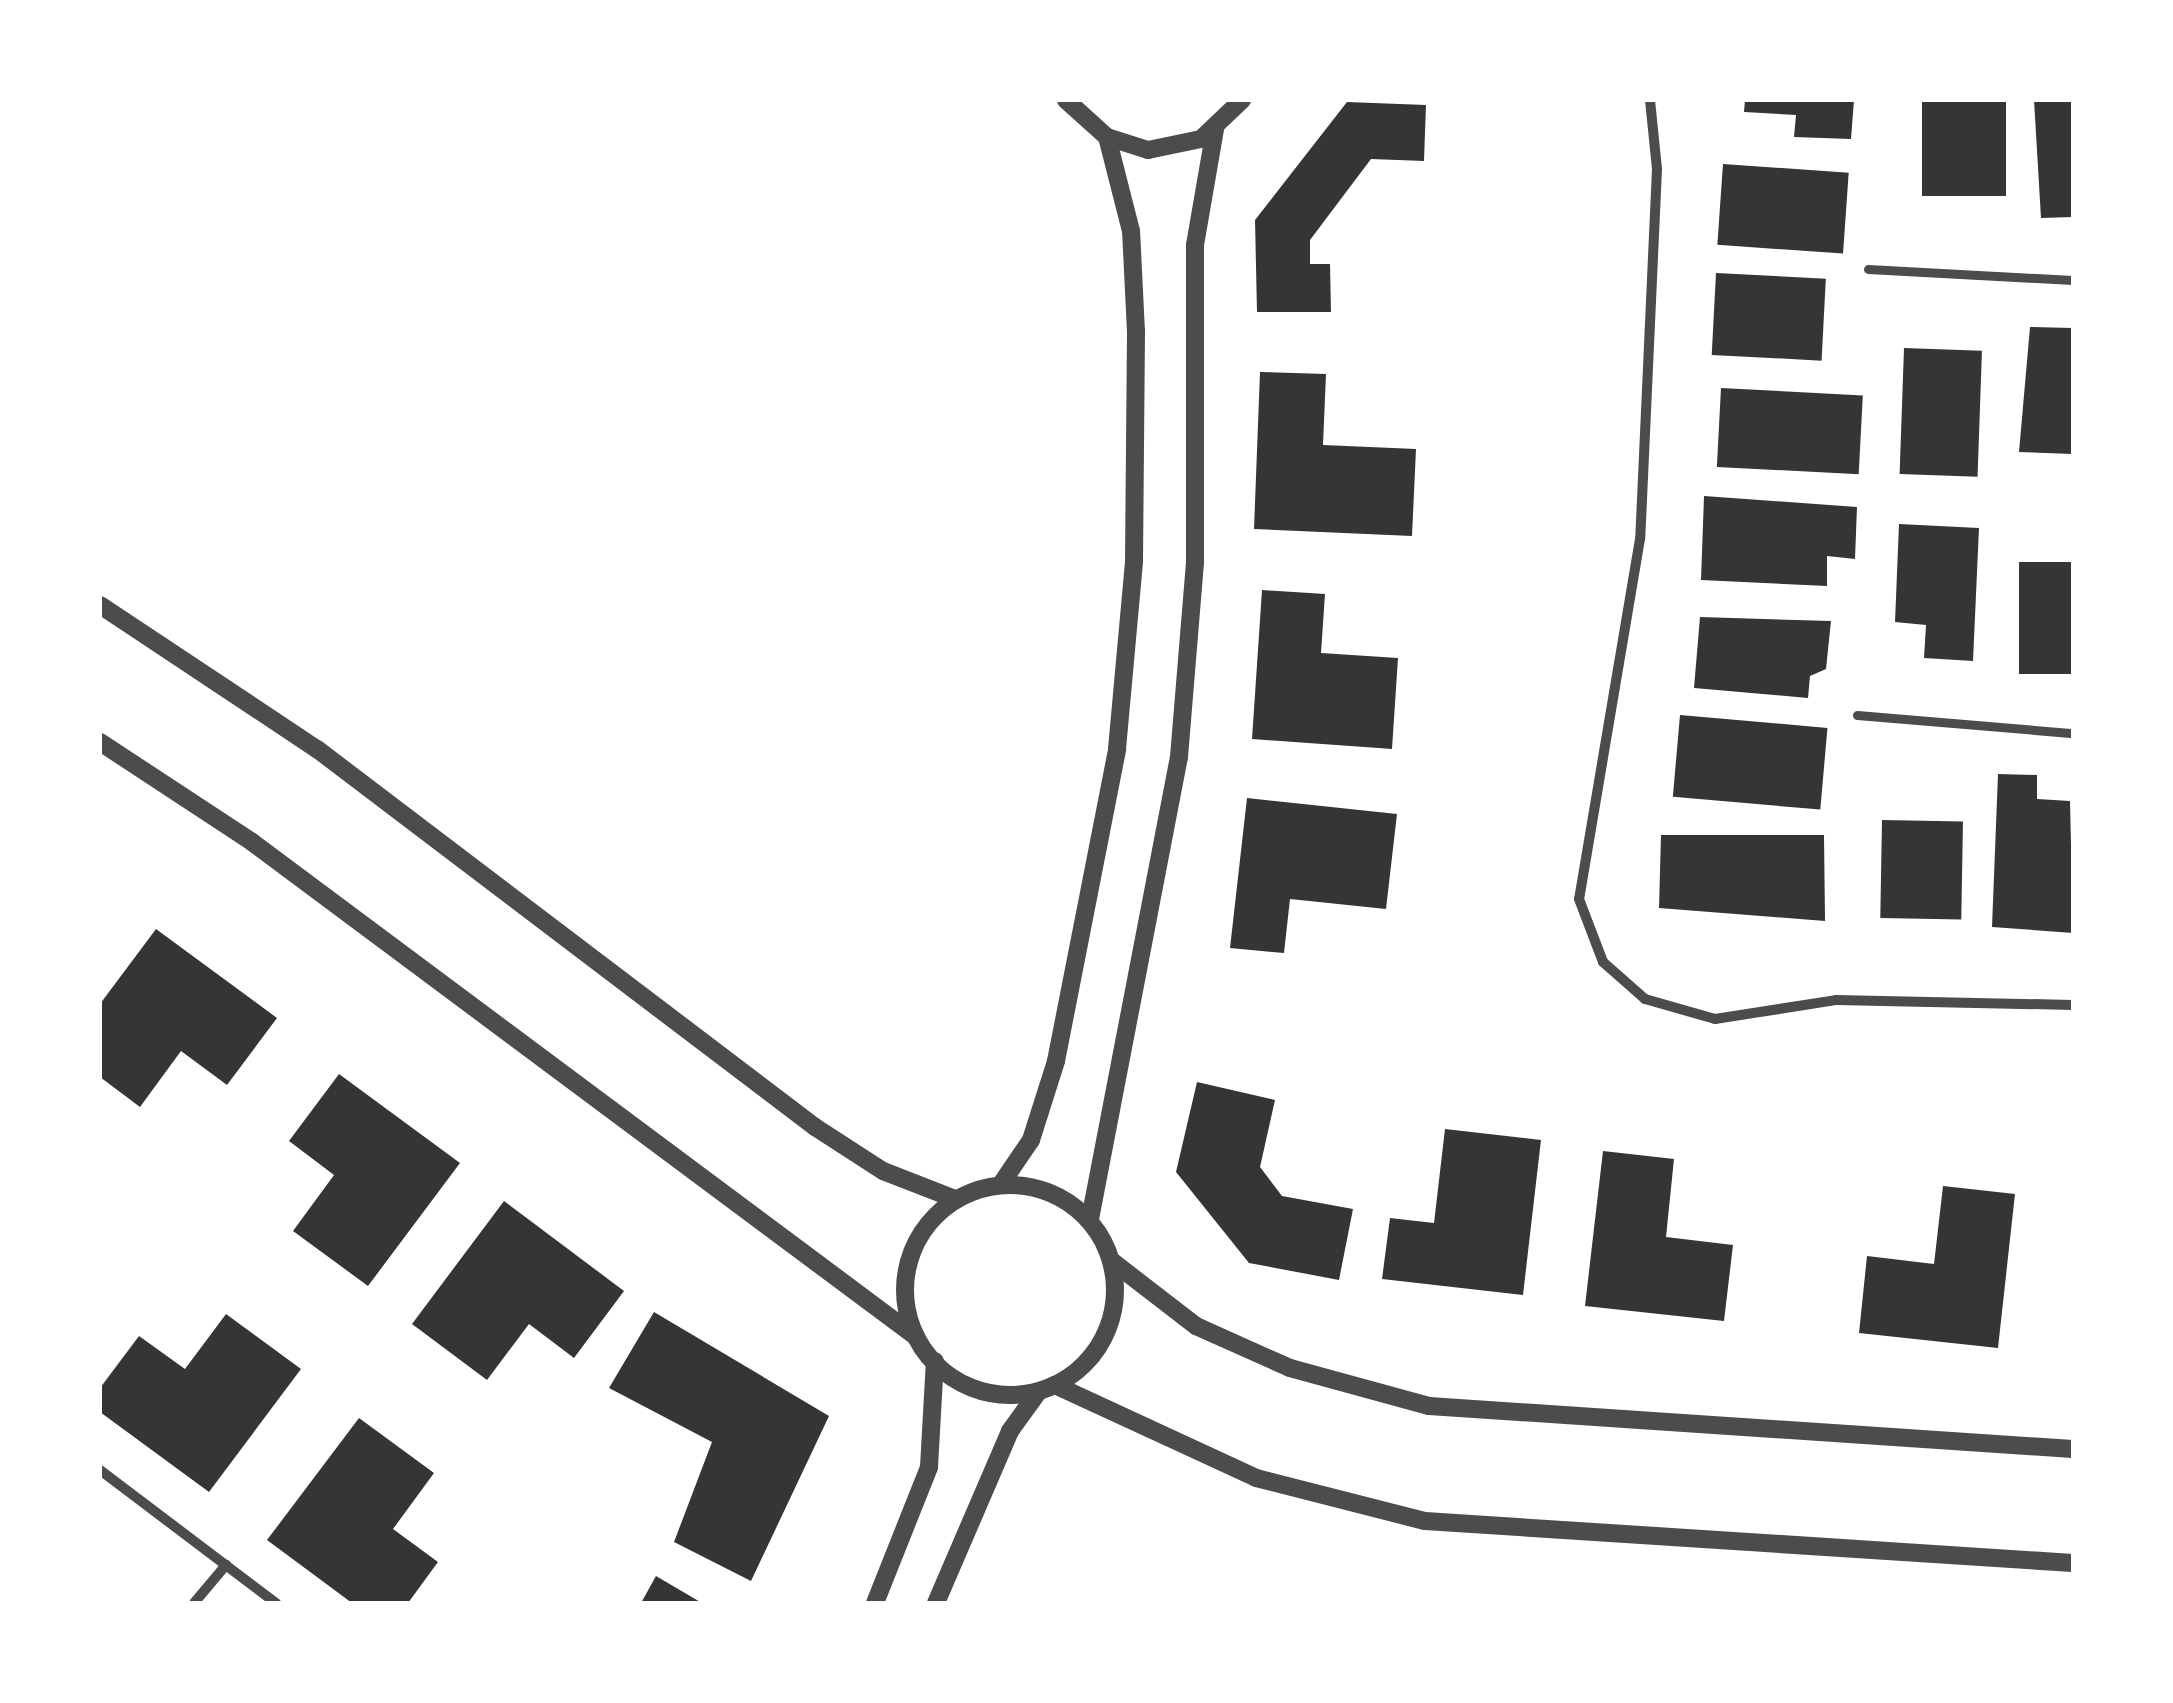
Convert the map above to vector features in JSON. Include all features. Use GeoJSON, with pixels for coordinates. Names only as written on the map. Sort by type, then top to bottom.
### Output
{"type":"FeatureCollection","features":[{"type":"Feature","properties":{"kind":"street"},"geometry":{"type":"LineString","coordinates":[[1066,100],[1107,137],[1148,150],[1215,129],[1242,100]]}},
{"type":"Feature","properties":{"kind":"street"},"geometry":{"type":"LineString","coordinates":[[1650,100],[1657,169],[1640,540],[1579,899],[1603,962],[1645,1000],[1715,1019],[1836,1000],[2073,1005]]}},
{"type":"Feature","properties":{"kind":"street"},"geometry":{"type":"LineString","coordinates":[[1090,1219],[1179,757],[1195,562],[1195,244],[1215,129]]}},
{"type":"Feature","properties":{"kind":"street"},"geometry":{"type":"LineString","coordinates":[[1001,1184],[1031,1140],[1056,1061],[1117,749],[1134,562],[1136,332],[1130,232],[1107,137]]}},
{"type":"Feature","properties":{"kind":"street"},"geometry":{"type":"LineString","coordinates":[[1868,269],[2073,280]]}},
{"type":"Feature","properties":{"kind":"street"},"geometry":{"type":"LineString","coordinates":[[100,605],[317,749],[814,1127],[883,1171],[955,1200]]}},
{"type":"Feature","properties":{"kind":"street"},"geometry":{"type":"LineString","coordinates":[[1857,716],[2073,733]]}},
{"type":"Feature","properties":{"kind":"street"},"geometry":{"type":"LineString","coordinates":[[100,742],[252,842],[806,1264],[915,1336],[934,1361],[975,1389],[1047,1388],[1256,1478],[1425,1521],[2073,1563]]}},
{"type":"Feature","properties":{"kind":"street"},"geometry":{"type":"LineString","coordinates":[[915,1336],[904,1296],[910,1255],[955,1200],[1001,1184],[1054,1194],[1090,1219],[1113,1262],[1196,1326],[1290,1368],[1429,1406],[2073,1449]]}},
{"type":"Feature","properties":{"kind":"street"},"geometry":{"type":"LineString","coordinates":[[936,1603],[1010,1431],[1047,1388],[1107,1333],[1113,1262]]}},
{"type":"Feature","properties":{"kind":"street"},"geometry":{"type":"LineString","coordinates":[[874,1603],[929,1467],[934,1361]]}},
{"type":"Feature","properties":{"kind":"street"},"geometry":{"type":"LineString","coordinates":[[100,1470],[276,1603]]}},
{"type":"Feature","properties":{"kind":"street"},"geometry":{"type":"LineString","coordinates":[[194,1603],[226,1565]]}},
{"type":"Feature","properties":{"kind":"building"},"geometry":{"type":"Polygon","coordinates":[[[1745,100],[1854,100],[1851,139],[1794,137],[1796,115],[1744,112],[1745,100]]]}},
{"type":"Feature","properties":{"kind":"building"},"geometry":{"type":"Polygon","coordinates":[[[1922,100],[2006,100],[2006,196],[1922,196],[1922,100]]]}},
{"type":"Feature","properties":{"kind":"building"},"geometry":{"type":"Polygon","coordinates":[[[2034,100],[2073,100],[2073,217],[2041,218],[2034,100]]]}},
{"type":"Feature","properties":{"kind":"building"},"geometry":{"type":"Polygon","coordinates":[[[1347,102],[1426,105],[1424,161],[1371,159],[1310,240],[1310,264],[1330,264],[1331,312],[1257,312],[1255,220],[1347,102]]]}},
{"type":"Feature","properties":{"kind":"building"},"geometry":{"type":"Polygon","coordinates":[[[1723,164],[1849,173],[1843,254],[1717,245],[1723,164]]]}},
{"type":"Feature","properties":{"kind":"building"},"geometry":{"type":"Polygon","coordinates":[[[1716,273],[1826,279],[1822,361],[1712,355],[1716,273]]]}},
{"type":"Feature","properties":{"kind":"building"},"geometry":{"type":"Polygon","coordinates":[[[2030,327],[2073,328],[2073,454],[2019,452],[2030,327]]]}},
{"type":"Feature","properties":{"kind":"building"},"geometry":{"type":"Polygon","coordinates":[[[1904,348],[1982,351],[1978,477],[1900,474],[1904,348]]]}},
{"type":"Feature","properties":{"kind":"building"},"geometry":{"type":"Polygon","coordinates":[[[1260,372],[1326,374],[1323,445],[1416,449],[1412,536],[1254,529],[1260,372]]]}},
{"type":"Feature","properties":{"kind":"building"},"geometry":{"type":"Polygon","coordinates":[[[1721,388],[1863,395],[1859,474],[1717,467],[1721,388]]]}},
{"type":"Feature","properties":{"kind":"building"},"geometry":{"type":"Polygon","coordinates":[[[1704,496],[1857,507],[1855,559],[1827,556],[1827,586],[1701,580],[1704,496]]]}},
{"type":"Feature","properties":{"kind":"building"},"geometry":{"type":"Polygon","coordinates":[[[1899,524],[1979,528],[1973,661],[1924,658],[1926,625],[1895,622],[1899,524]]]}},
{"type":"Feature","properties":{"kind":"building"},"geometry":{"type":"Polygon","coordinates":[[[2019,562],[2073,562],[2073,674],[2019,674],[2019,562]]]}},
{"type":"Feature","properties":{"kind":"building"},"geometry":{"type":"Polygon","coordinates":[[[1262,590],[1325,594],[1321,653],[1398,658],[1392,749],[1252,739],[1262,590]]]}},
{"type":"Feature","properties":{"kind":"building"},"geometry":{"type":"Polygon","coordinates":[[[1700,617],[1831,621],[1826,669],[1810,676],[1808,698],[1694,688],[1700,617]]]}},
{"type":"Feature","properties":{"kind":"building"},"geometry":{"type":"Polygon","coordinates":[[[1680,715],[1827,728],[1820,810],[1673,797],[1680,715]]]}},
{"type":"Feature","properties":{"kind":"building"},"geometry":{"type":"Polygon","coordinates":[[[1998,774],[2037,775],[2037,799],[2070,801],[2073,933],[1992,927],[1998,774]]]}},
{"type":"Feature","properties":{"kind":"building"},"geometry":{"type":"Polygon","coordinates":[[[1247,798],[1397,814],[1386,909],[1290,899],[1284,953],[1230,948],[1247,798]]]}},
{"type":"Feature","properties":{"kind":"building"},"geometry":{"type":"Polygon","coordinates":[[[1882,820],[1963,821],[1961,919],[1880,918],[1882,820]]]}},
{"type":"Feature","properties":{"kind":"building"},"geometry":{"type":"Polygon","coordinates":[[[1661,835],[1824,835],[1825,921],[1659,908],[1661,835]]]}},
{"type":"Feature","properties":{"kind":"building"},"geometry":{"type":"Polygon","coordinates":[[[156,929],[277,1018],[227,1085],[181,1051],[140,1107],[100,1077],[100,1004],[156,929]]]}},
{"type":"Feature","properties":{"kind":"building"},"geometry":{"type":"Polygon","coordinates":[[[339,1074],[460,1163],[368,1286],[293,1231],[334,1175],[289,1141],[339,1074]]]}},
{"type":"Feature","properties":{"kind":"building"},"geometry":{"type":"Polygon","coordinates":[[[1197,1082],[1275,1100],[1260,1167],[1282,1196],[1353,1209],[1339,1280],[1249,1263],[1176,1172],[1197,1082]]]}},
{"type":"Feature","properties":{"kind":"building"},"geometry":{"type":"Polygon","coordinates":[[[1445,1129],[1541,1140],[1523,1295],[1382,1279],[1390,1218],[1434,1223],[1445,1129]]]}},
{"type":"Feature","properties":{"kind":"building"},"geometry":{"type":"Polygon","coordinates":[[[1603,1151],[1674,1159],[1666,1237],[1733,1245],[1724,1321],[1585,1306],[1603,1151]]]}},
{"type":"Feature","properties":{"kind":"building"},"geometry":{"type":"Polygon","coordinates":[[[1943,1186],[2015,1194],[1998,1348],[1859,1333],[1867,1256],[1934,1264],[1943,1186]]]}},
{"type":"Feature","properties":{"kind":"building"},"geometry":{"type":"Polygon","coordinates":[[[504,1201],[624,1291],[574,1358],[529,1324],[487,1380],[412,1324],[504,1201]]]}},
{"type":"Feature","properties":{"kind":"building"},"geometry":{"type":"Polygon","coordinates":[[[654,1312],[829,1416],[751,1581],[674,1542],[712,1442],[609,1388],[654,1312]]]}},
{"type":"Feature","properties":{"kind":"building"},"geometry":{"type":"Polygon","coordinates":[[[226,1314],[301,1369],[209,1492],[100,1412],[100,1388],[139,1336],[185,1369],[226,1314]]]}},
{"type":"Feature","properties":{"kind":"building"},"geometry":{"type":"Polygon","coordinates":[[[359,1418],[434,1473],[393,1529],[438,1562],[408,1603],[352,1603],[267,1540],[359,1418]]]}},
{"type":"Feature","properties":{"kind":"building"},"geometry":{"type":"Polygon","coordinates":[[[656,1576],[702,1603],[641,1603],[656,1576]]]}}]}
